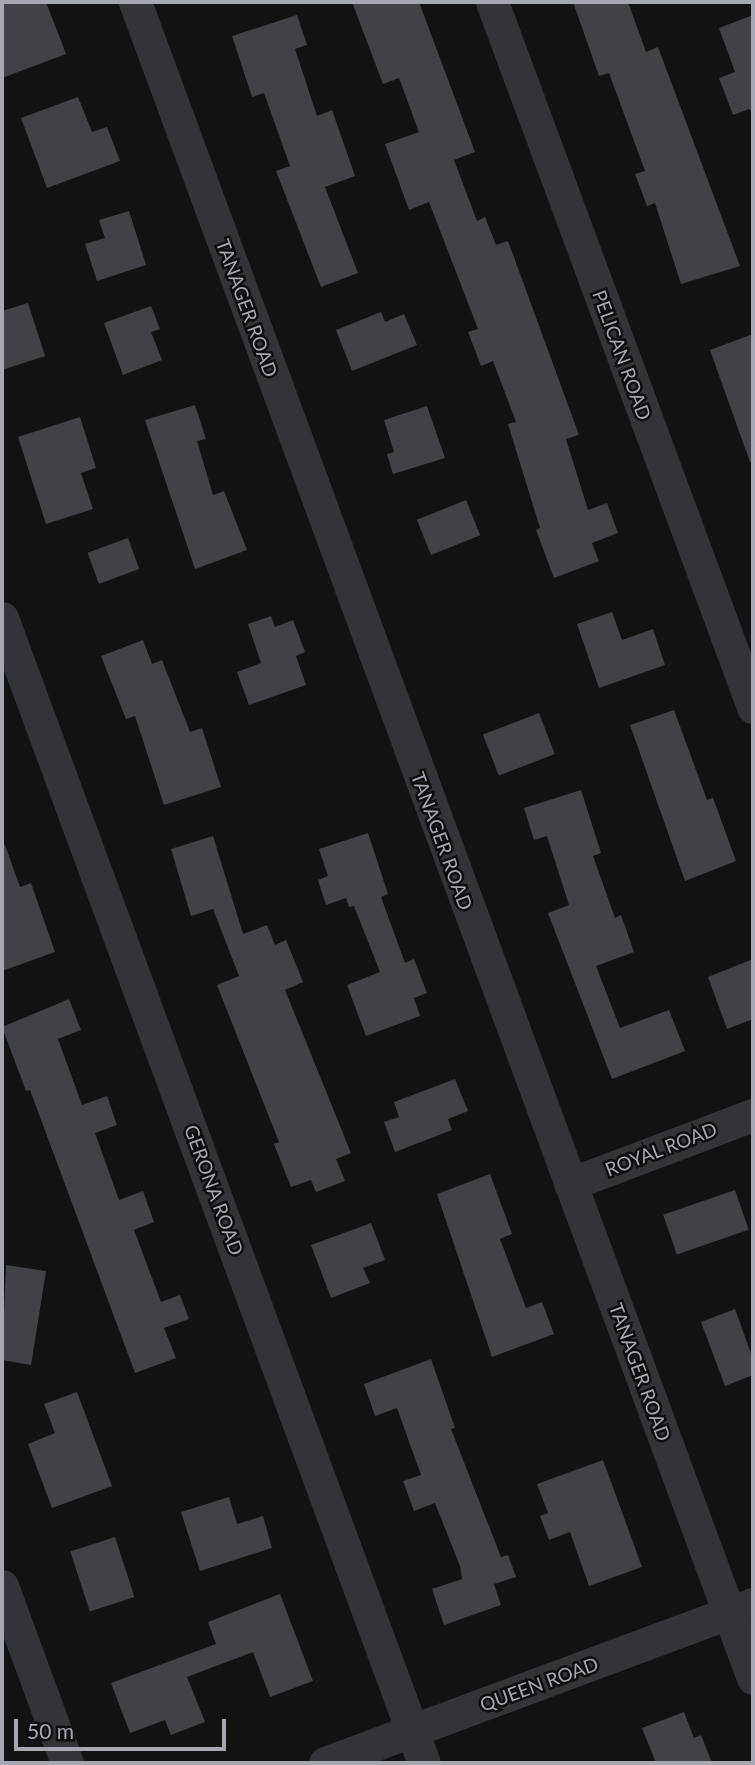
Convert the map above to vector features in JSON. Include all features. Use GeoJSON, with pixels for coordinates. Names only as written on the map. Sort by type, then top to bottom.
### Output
{"type":"FeatureCollection","features":[{"type":"Feature","properties":{"kind":"street","name":"TANAGER ROAD"},"geometry":{"type":"LineString","coordinates":[[135,2],[570,1184],[741,1609],[753,1678]]}},
{"type":"Feature","properties":{"kind":"street","name":"PELICAN ROAD"},"geometry":{"type":"LineString","coordinates":[[492,2],[753,707]]}},
{"type":"Feature","properties":{"kind":"street","name":"GERONA ROAD"},"geometry":{"type":"LineString","coordinates":[[2,618],[424,1763]]}},
{"type":"Feature","properties":{"kind":"street","name":"ROYAL ROAD"},"geometry":{"type":"LineString","coordinates":[[570,1184],[753,1115]]}},
{"type":"Feature","properties":{"kind":"street"},"geometry":{"type":"LineString","coordinates":[[2,1586],[67,1763]]}},
{"type":"Feature","properties":{"kind":"street","name":"QUEEN ROAD"},"geometry":{"type":"LineString","coordinates":[[326,1763],[741,1609]]}},
{"type":"Feature","properties":{"kind":"building"},"geometry":{"type":"Polygon","coordinates":[[[2,2],[46,2],[66,54],[2,78],[2,2]]]}},
{"type":"Feature","properties":{"kind":"building"},"geometry":{"type":"Polygon","coordinates":[[[352,2],[419,2],[475,152],[454,160],[477,221],[485,217],[496,245],[508,241],[579,435],[566,439],[588,510],[607,503],[618,533],[592,543],[599,561],[554,578],[536,530],[540,528],[508,424],[516,422],[493,361],[481,366],[468,332],[478,329],[429,202],[409,210],[385,144],[419,132],[399,78],[383,84],[352,2]]]}},
{"type":"Feature","properties":{"kind":"building"},"geometry":{"type":"Polygon","coordinates":[[[573,2],[628,2],[646,52],[658,47],[740,266],[681,284],[655,203],[647,206],[635,174],[645,171],[609,73],[599,76],[573,2]]]}},
{"type":"Feature","properties":{"kind":"building"},"geometry":{"type":"Polygon","coordinates":[[[297,15],[307,45],[295,49],[317,116],[332,110],[355,176],[325,187],[358,273],[321,287],[276,171],[290,166],[264,93],[252,97],[232,36],[297,15]]]}},
{"type":"Feature","properties":{"kind":"building"},"geometry":{"type":"Polygon","coordinates":[[[753,15],[753,113],[749,109],[733,115],[719,78],[735,72],[719,28],[753,15]]]}},
{"type":"Feature","properties":{"kind":"building"},"geometry":{"type":"Polygon","coordinates":[[[78,97],[92,132],[107,127],[120,161],[47,188],[21,118],[78,97]]]}},
{"type":"Feature","properties":{"kind":"building"},"geometry":{"type":"Polygon","coordinates":[[[129,211],[146,265],[97,281],[85,244],[105,238],[99,220],[129,211]]]}},
{"type":"Feature","properties":{"kind":"building"},"geometry":{"type":"Polygon","coordinates":[[[28,303],[45,356],[2,370],[2,311],[28,303]]]}},
{"type":"Feature","properties":{"kind":"building"},"geometry":{"type":"Polygon","coordinates":[[[151,306],[160,329],[151,332],[162,360],[123,375],[104,323],[151,306]]]}},
{"type":"Feature","properties":{"kind":"building"},"geometry":{"type":"Polygon","coordinates":[[[381,312],[385,322],[404,314],[417,345],[352,371],[336,330],[381,312]]]}},
{"type":"Feature","properties":{"kind":"building"},"geometry":{"type":"Polygon","coordinates":[[[753,334],[753,462],[750,462],[710,350],[753,334]]]}},
{"type":"Feature","properties":{"kind":"building"},"geometry":{"type":"Polygon","coordinates":[[[195,405],[206,439],[197,441],[213,495],[224,491],[247,550],[195,569],[145,420],[195,405]]]}},
{"type":"Feature","properties":{"kind":"building"},"geometry":{"type":"Polygon","coordinates":[[[427,406],[445,458],[393,474],[387,454],[394,452],[384,420],[427,406]]]}},
{"type":"Feature","properties":{"kind":"building"},"geometry":{"type":"Polygon","coordinates":[[[80,417],[96,468],[81,473],[93,509],[46,524],[18,437],[80,417]]]}},
{"type":"Feature","properties":{"kind":"building"},"geometry":{"type":"Polygon","coordinates":[[[466,500],[480,535],[431,555],[417,520],[466,500]]]}},
{"type":"Feature","properties":{"kind":"building"},"geometry":{"type":"Polygon","coordinates":[[[128,538],[139,569],[99,584],[88,553],[128,538]]]}},
{"type":"Feature","properties":{"kind":"building"},"geometry":{"type":"Polygon","coordinates":[[[612,612],[622,640],[653,629],[665,665],[599,688],[577,624],[612,612]]]}},
{"type":"Feature","properties":{"kind":"building"},"geometry":{"type":"Polygon","coordinates":[[[271,616],[275,627],[293,620],[305,652],[296,656],[306,685],[249,705],[237,672],[261,663],[248,624],[271,616]]]}},
{"type":"Feature","properties":{"kind":"building"},"geometry":{"type":"Polygon","coordinates":[[[143,640],[152,664],[162,660],[190,732],[202,728],[221,787],[164,805],[135,716],[126,719],[101,656],[143,640]]]}},
{"type":"Feature","properties":{"kind":"building"},"geometry":{"type":"Polygon","coordinates":[[[674,710],[707,800],[713,798],[736,861],[685,881],[630,725],[674,710]]]}},
{"type":"Feature","properties":{"kind":"building"},"geometry":{"type":"Polygon","coordinates":[[[539,713],[555,754],[499,776],[483,735],[539,713]]]}},
{"type":"Feature","properties":{"kind":"building"},"geometry":{"type":"Polygon","coordinates":[[[581,790],[601,853],[593,856],[615,918],[621,915],[634,952],[596,966],[620,1028],[669,1010],[685,1051],[612,1079],[548,913],[569,905],[547,836],[534,840],[524,808],[581,790]]]}},
{"type":"Feature","properties":{"kind":"building"},"geometry":{"type":"Polygon","coordinates":[[[368,833],[388,894],[381,897],[405,963],[414,959],[427,993],[414,998],[420,1016],[366,1036],[347,985],[380,972],[354,906],[349,907],[346,898],[326,905],[318,880],[328,876],[319,849],[368,833]]]}},
{"type":"Feature","properties":{"kind":"building"},"geometry":{"type":"Polygon","coordinates":[[[213,836],[243,934],[267,925],[275,945],[286,940],[303,982],[285,990],[351,1153],[336,1159],[345,1181],[316,1192],[311,1180],[291,1187],[274,1144],[279,1142],[217,985],[239,976],[213,909],[191,916],[171,849],[213,836]]]}},
{"type":"Feature","properties":{"kind":"building"},"geometry":{"type":"Polygon","coordinates":[[[5,845],[20,887],[31,883],[55,952],[2,971],[2,846],[5,845]]]}},
{"type":"Feature","properties":{"kind":"building"},"geometry":{"type":"Polygon","coordinates":[[[753,959],[753,1019],[727,1029],[708,977],[753,959]]]}},
{"type":"Feature","properties":{"kind":"building"},"geometry":{"type":"Polygon","coordinates":[[[69,999],[81,1030],[58,1039],[82,1105],[107,1096],[117,1125],[95,1133],[119,1200],[143,1191],[154,1222],[134,1230],[161,1302],[180,1295],[189,1319],[164,1328],[176,1358],[135,1373],[30,1090],[26,1091],[2,1027],[69,999]]]}},
{"type":"Feature","properties":{"kind":"building"},"geometry":{"type":"Polygon","coordinates":[[[455,1079],[468,1111],[448,1119],[452,1130],[395,1152],[384,1122],[399,1117],[394,1102],[455,1079]]]}},
{"type":"Feature","properties":{"kind":"building"},"geometry":{"type":"Polygon","coordinates":[[[490,1174],[512,1234],[500,1239],[526,1308],[542,1302],[554,1334],[492,1357],[437,1194],[490,1174]]]}},
{"type":"Feature","properties":{"kind":"building"},"geometry":{"type":"Polygon","coordinates":[[[735,1190],[749,1230],[677,1254],[663,1215],[735,1190]]]}},
{"type":"Feature","properties":{"kind":"building"},"geometry":{"type":"Polygon","coordinates":[[[371,1223],[385,1260],[363,1268],[370,1283],[331,1298],[311,1245],[371,1223]]]}},
{"type":"Feature","properties":{"kind":"building"},"geometry":{"type":"Polygon","coordinates":[[[6,1265],[46,1271],[31,1365],[2,1360],[6,1265]]]}},
{"type":"Feature","properties":{"kind":"building"},"geometry":{"type":"Polygon","coordinates":[[[735,1309],[753,1359],[753,1375],[725,1386],[701,1322],[735,1309]]]}},
{"type":"Feature","properties":{"kind":"building"},"geometry":{"type":"Polygon","coordinates":[[[431,1359],[455,1428],[451,1429],[501,1557],[508,1555],[516,1577],[494,1584],[501,1605],[444,1625],[432,1589],[462,1579],[460,1566],[435,1503],[414,1511],[403,1481],[421,1475],[397,1408],[375,1416],[364,1384],[431,1359]]]}},
{"type":"Feature","properties":{"kind":"building"},"geometry":{"type":"Polygon","coordinates":[[[77,1392],[112,1486],[52,1508],[28,1444],[55,1433],[44,1404],[77,1392]]]}},
{"type":"Feature","properties":{"kind":"building"},"geometry":{"type":"Polygon","coordinates":[[[603,1460],[642,1567],[589,1586],[570,1532],[549,1540],[540,1516],[548,1513],[537,1484],[603,1460]]]}},
{"type":"Feature","properties":{"kind":"building"},"geometry":{"type":"Polygon","coordinates":[[[229,1497],[237,1524],[263,1516],[272,1548],[200,1571],[181,1512],[229,1497]]]}},
{"type":"Feature","properties":{"kind":"building"},"geometry":{"type":"Polygon","coordinates":[[[115,1537],[134,1597],[90,1611],[70,1552],[115,1537]]]}},
{"type":"Feature","properties":{"kind":"building"},"geometry":{"type":"Polygon","coordinates":[[[280,1594],[313,1681],[270,1697],[253,1652],[187,1677],[205,1722],[171,1735],[165,1720],[130,1733],[111,1683],[216,1644],[208,1622],[280,1594]]]}},
{"type":"Feature","properties":{"kind":"building"},"geometry":{"type":"Polygon","coordinates":[[[684,1712],[694,1738],[701,1735],[712,1763],[656,1763],[642,1728],[684,1712]]]}}]}
